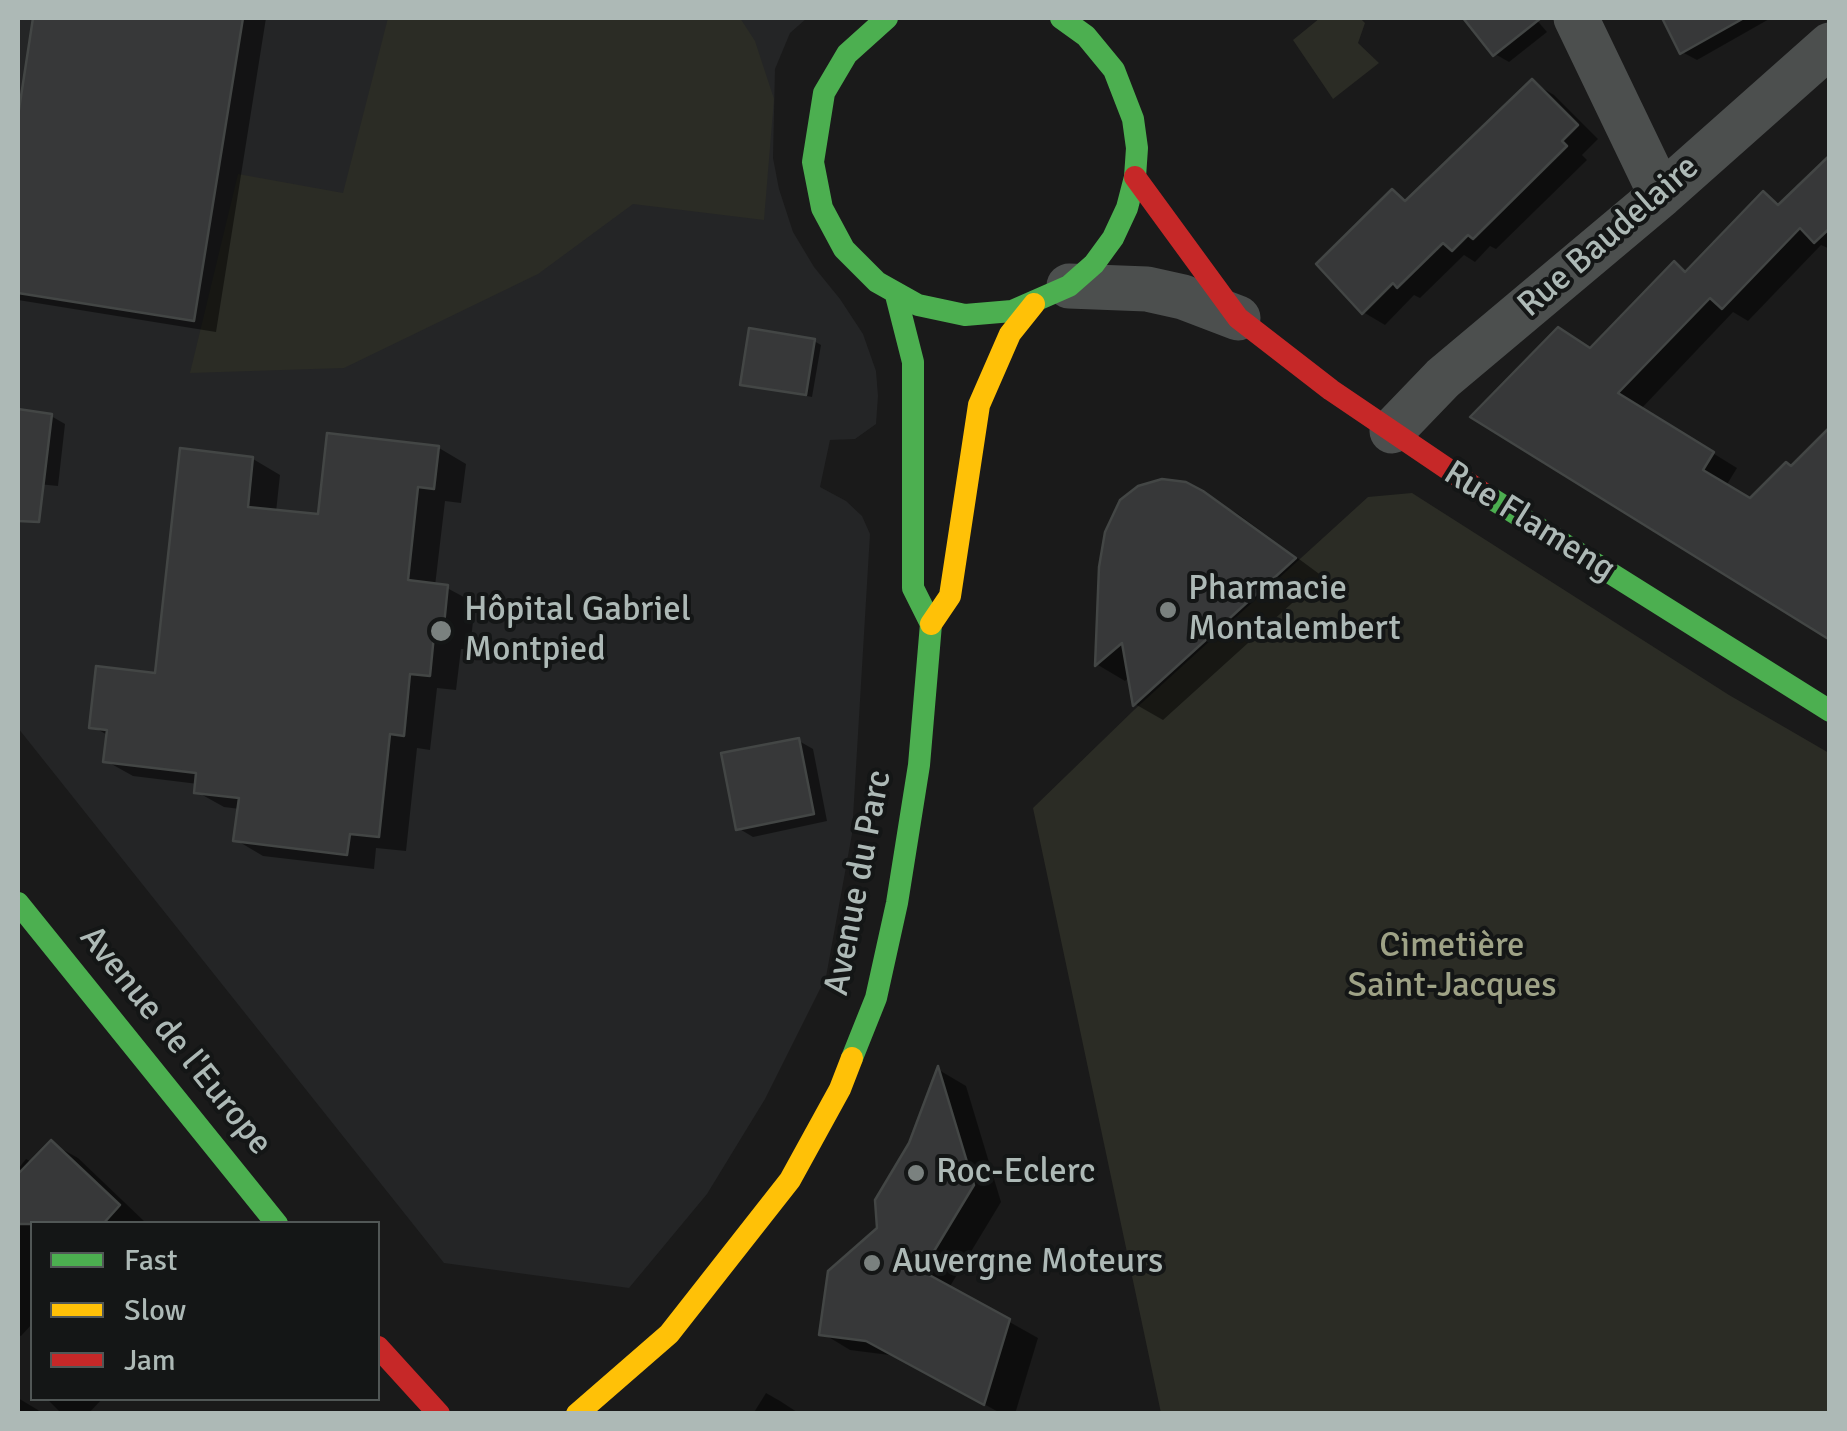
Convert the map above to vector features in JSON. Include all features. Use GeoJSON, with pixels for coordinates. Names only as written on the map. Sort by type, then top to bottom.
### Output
{"type":"FeatureCollection","features":[{"type":"Feature","properties":{"kind":"main road"},"geometry":{"type":"LineString","coordinates":[[887,18],[862,38],[834,73],[818,116],[813,162],[822,208],[844,249],[896,296],[930,308],[965,315],[1012,312],[1052,295]]}},
{"type":"Feature","properties":{"kind":"main road"},"geometry":{"type":"LineString","coordinates":[[1060,18],[1086,36],[1114,70]]}},
{"type":"Feature","properties":{"kind":"main road"},"geometry":{"type":"LineString","coordinates":[[1114,29],[1114,70]]}},
{"type":"Feature","properties":{"kind":"main road","name":"Avenue du Parc"},"geometry":{"type":"LineString","coordinates":[[577,1414],[669,1334],[715,1280],[790,1180],[840,1090],[876,998],[897,903],[919,765],[931,624],[950,596],[979,404],[1010,334],[1052,295],[1094,264],[1113,238],[1127,208],[1137,148],[1133,119],[1114,70]]}},
{"type":"Feature","properties":{"kind":"main road","name":"Rue Flameng"},"geometry":{"type":"LineString","coordinates":[[1135,177],[1238,318],[1331,390],[1445,470],[1830,711]]}},
{"type":"Feature","properties":{"kind":"main road","name":"Avenue du Parc"},"geometry":{"type":"LineString","coordinates":[[896,296],[913,362],[914,588],[931,624]]}},
{"type":"Feature","properties":{"kind":"main road","name":"Avenue de l'Europe"},"geometry":{"type":"LineString","coordinates":[[18,903],[275,1221]]}},
{"type":"Feature","properties":{"kind":"main road"},"geometry":{"type":"LineString","coordinates":[[380,1348],[438,1414]]}},
{"type":"Feature","properties":{"kind":"street"},"geometry":{"type":"LineString","coordinates":[[1576,18],[1660,194]]}},
{"type":"Feature","properties":{"kind":"street","name":"Rue Baudelaire"},"geometry":{"type":"LineString","coordinates":[[1392,431],[1443,378],[1830,45]]}},
{"type":"Feature","properties":{"kind":"street","name":"Rue Flameng"},"geometry":{"type":"LineString","coordinates":[[1052,295],[1147,289],[1183,297],[1238,318]]}},
{"type":"Feature","properties":{"kind":"shaded area","name":"Hôpital Gabriel Montpied"},"geometry":{"type":"Polygon","coordinates":[[[18,18],[807,18],[790,33],[775,69],[773,158],[793,232],[863,334],[876,371],[878,396],[876,424],[855,439],[830,440],[820,487],[846,501],[862,516],[870,534],[852,834],[826,977],[765,1099],[707,1194],[629,1288],[444,1263],[18,728],[18,18]]]}},
{"type":"Feature","properties":{"kind":"green space"},"geometry":{"type":"Polygon","coordinates":[[[388,18],[740,18],[755,41],[774,99],[764,220],[633,204],[538,274],[344,368],[190,373],[238,174],[343,193],[388,18]]]}},
{"type":"Feature","properties":{"kind":"green space"},"geometry":{"type":"Polygon","coordinates":[[[1320,18],[1360,18],[1365,23],[1358,43],[1379,63],[1333,99],[1293,40],[1320,18]]]}},
{"type":"Feature","properties":{"kind":"green space","name":"Cimetière Saint-Jacques"},"geometry":{"type":"Polygon","coordinates":[[[1412,493],[1729,695],[1829,753],[1829,1413],[1161,1413],[1033,808],[1134,710],[1368,497],[1412,493]]]}},
{"type":"Feature","properties":{"kind":"building"},"geometry":{"type":"Polygon","coordinates":[[[33,18],[243,18],[194,321],[18,293],[18,116],[33,18]]]}},
{"type":"Feature","properties":{"kind":"building"},"geometry":{"type":"Polygon","coordinates":[[[1463,18],[1541,18],[1493,56],[1463,18]]]}},
{"type":"Feature","properties":{"kind":"building"},"geometry":{"type":"Polygon","coordinates":[[[1662,18],[1744,18],[1680,54],[1662,18]]]}},
{"type":"Feature","properties":{"kind":"building"},"geometry":{"type":"Polygon","coordinates":[[[1532,79],[1578,125],[1562,141],[1567,146],[1473,239],[1468,235],[1452,251],[1443,243],[1397,288],[1393,283],[1362,314],[1316,264],[1392,189],[1405,201],[1532,79]]]}},
{"type":"Feature","properties":{"kind":"building"},"geometry":{"type":"Polygon","coordinates":[[[1830,155],[1830,228],[1814,243],[1800,228],[1722,309],[1710,298],[1618,393],[1714,452],[1703,470],[1750,498],[1786,462],[1791,466],[1830,427],[1830,640],[1470,417],[1558,327],[1590,348],[1674,261],[1685,272],[1763,191],[1778,205],[1830,155]]]}},
{"type":"Feature","properties":{"kind":"building"},"geometry":{"type":"Polygon","coordinates":[[[749,328],[815,339],[806,395],[740,385],[749,328]]]}},
{"type":"Feature","properties":{"kind":"building"},"geometry":{"type":"Polygon","coordinates":[[[18,409],[52,414],[39,522],[18,521],[18,409]]]}},
{"type":"Feature","properties":{"kind":"building"},"geometry":{"type":"Polygon","coordinates":[[[327,433],[439,446],[434,489],[418,487],[408,580],[448,585],[443,635],[434,635],[430,676],[410,674],[404,736],[390,734],[379,837],[350,834],[347,855],[233,841],[239,798],[194,793],[196,773],[103,762],[107,730],[89,728],[96,666],[155,673],[180,448],[253,457],[248,507],[318,514],[327,433]]]}},
{"type":"Feature","properties":{"kind":"building","name":"Pharmacie Montalembert"},"geometry":{"type":"Polygon","coordinates":[[[1162,479],[1186,482],[1203,491],[1296,558],[1133,706],[1122,643],[1095,666],[1099,567],[1105,532],[1120,500],[1138,486],[1162,479]]]}},
{"type":"Feature","properties":{"kind":"building"},"geometry":{"type":"Polygon","coordinates":[[[799,738],[814,814],[736,830],[721,753],[799,738]]]}},
{"type":"Feature","properties":{"kind":"building"},"geometry":{"type":"Polygon","coordinates":[[[938,1066],[974,1185],[922,1271],[1010,1319],[984,1405],[866,1341],[819,1335],[828,1271],[877,1228],[875,1200],[909,1143],[938,1066]]]}},
{"type":"Feature","properties":{"kind":"building"},"geometry":{"type":"Polygon","coordinates":[[[51,1140],[120,1205],[106,1221],[18,1224],[18,1174],[51,1140]]]}},
{"type":"Feature","properties":{"kind":"traffic: fast"},"geometry":{"type":"LineString","coordinates":[[887,18],[847,54],[824,93],[813,162],[822,208],[844,249],[877,282],[918,305],[965,315],[1012,311],[1069,286],[1094,264],[1113,238],[1127,208],[1137,148],[1133,119],[1114,70],[1086,36],[1061,18]]}},
{"type":"Feature","properties":{"kind":"traffic: fast"},"geometry":{"type":"LineString","coordinates":[[852,1058],[876,998],[897,903],[919,765],[931,624],[913,588],[913,362],[896,295]]}},
{"type":"Feature","properties":{"kind":"traffic: fast"},"geometry":{"type":"LineString","coordinates":[[1486,495],[1830,711]]}},
{"type":"Feature","properties":{"kind":"traffic: fast"},"geometry":{"type":"LineString","coordinates":[[18,903],[275,1221]]}},
{"type":"Feature","properties":{"kind":"traffic: slow"},"geometry":{"type":"LineString","coordinates":[[931,624],[950,596],[979,405],[1010,334],[1034,304]]}},
{"type":"Feature","properties":{"kind":"traffic: slow"},"geometry":{"type":"LineString","coordinates":[[577,1414],[669,1334],[790,1180],[840,1089],[852,1058]]}},
{"type":"Feature","properties":{"kind":"traffic: jam"},"geometry":{"type":"LineString","coordinates":[[1135,177],[1238,318],[1331,390],[1486,495]]}},
{"type":"Feature","properties":{"kind":"traffic: jam"},"geometry":{"type":"LineString","coordinates":[[380,1349],[439,1414]]}},
{"type":"Feature","properties":{"kind":"place","name":"Pharmacie Montalembert"},"geometry":{"type":"Point","coordinates":[1168,610]}},
{"type":"Feature","properties":{"kind":"place","name":"Hôpital Gabriel Montpied"},"geometry":{"type":"Point","coordinates":[441,631]}},
{"type":"Feature","properties":{"kind":"place","name":"Roc-Eclerc"},"geometry":{"type":"Point","coordinates":[916,1173]}},
{"type":"Feature","properties":{"kind":"place","name":"Auvergne Moteurs"},"geometry":{"type":"Point","coordinates":[872,1263]}}]}
